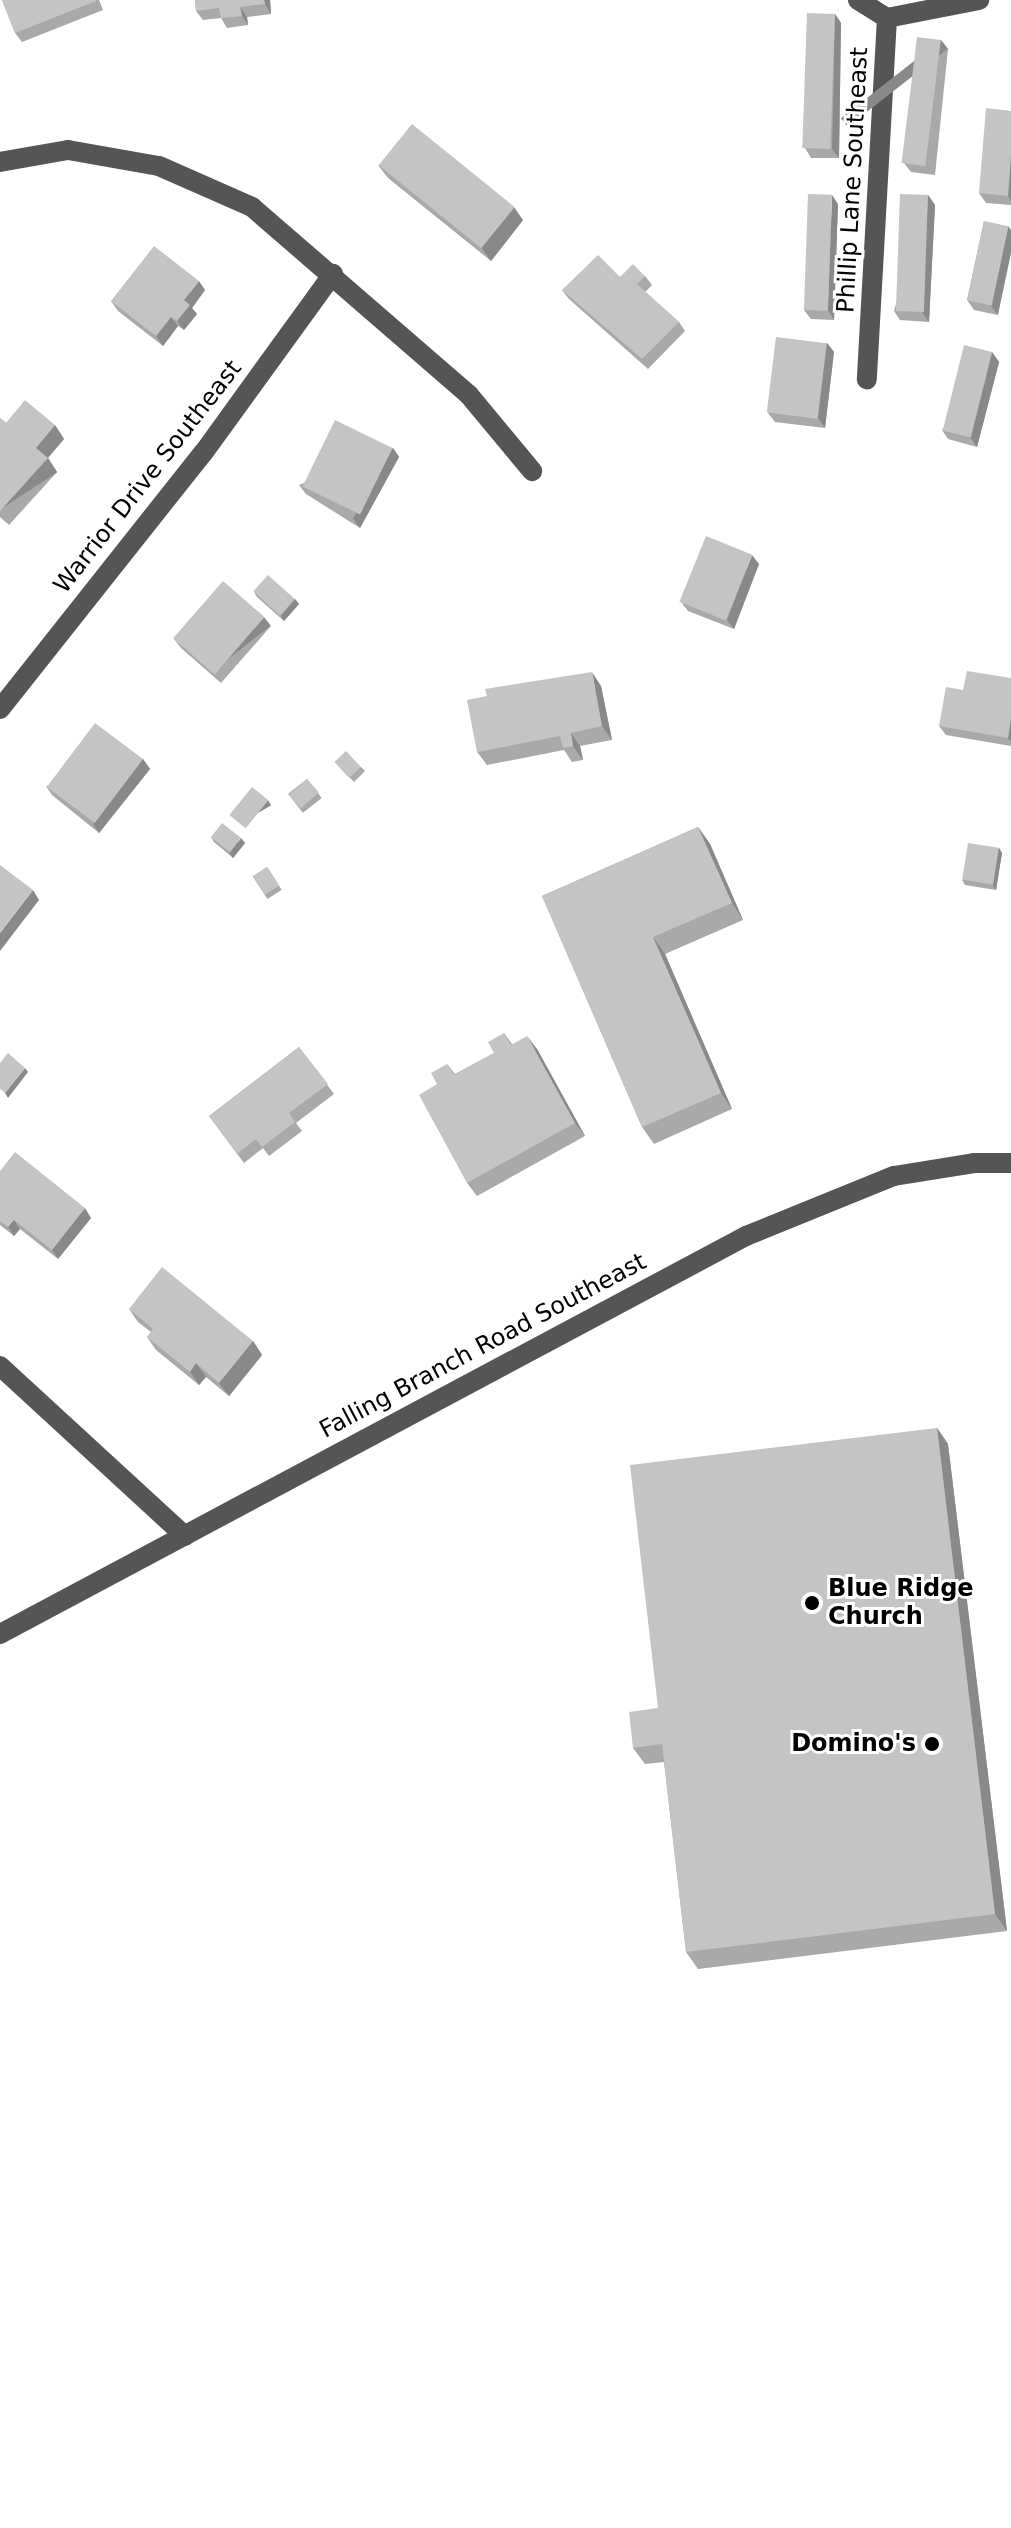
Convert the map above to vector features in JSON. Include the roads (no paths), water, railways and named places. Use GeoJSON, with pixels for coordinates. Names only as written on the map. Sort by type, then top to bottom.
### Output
{"type":"FeatureCollection","features":[{"type":"Feature","properties":{"kind":"street","name":"Phillip Lane Southeast"},"geometry":{"type":"LineString","coordinates":[[858,0],[887,18],[867,379]]}},
{"type":"Feature","properties":{"kind":"street"},"geometry":{"type":"LineString","coordinates":[[887,18],[979,0]]}},
{"type":"Feature","properties":{"kind":"street"},"geometry":{"type":"LineString","coordinates":[[0,162],[68,150],[159,166],[252,207],[469,395],[532,471]]}},
{"type":"Feature","properties":{"kind":"street","name":"Warrior Drive Southeast"},"geometry":{"type":"LineString","coordinates":[[0,709],[204,452],[333,274]]}},
{"type":"Feature","properties":{"kind":"street","name":"Falling Branch Road Southeast"},"geometry":{"type":"LineString","coordinates":[[0,1634],[549,1337],[803,1210],[894,1176],[974,1163],[1011,1163]]}},
{"type":"Feature","properties":{"kind":"street"},"geometry":{"type":"LineString","coordinates":[[0,1366],[185,1536]]}},
{"type":"Feature","properties":{"kind":"place","name":"Blue Ridge Church"},"geometry":{"type":"Point","coordinates":[812,1603]}},
{"type":"Feature","properties":{"kind":"place","name":"Domino's"},"geometry":{"type":"Point","coordinates":[932,1744]}}]}
